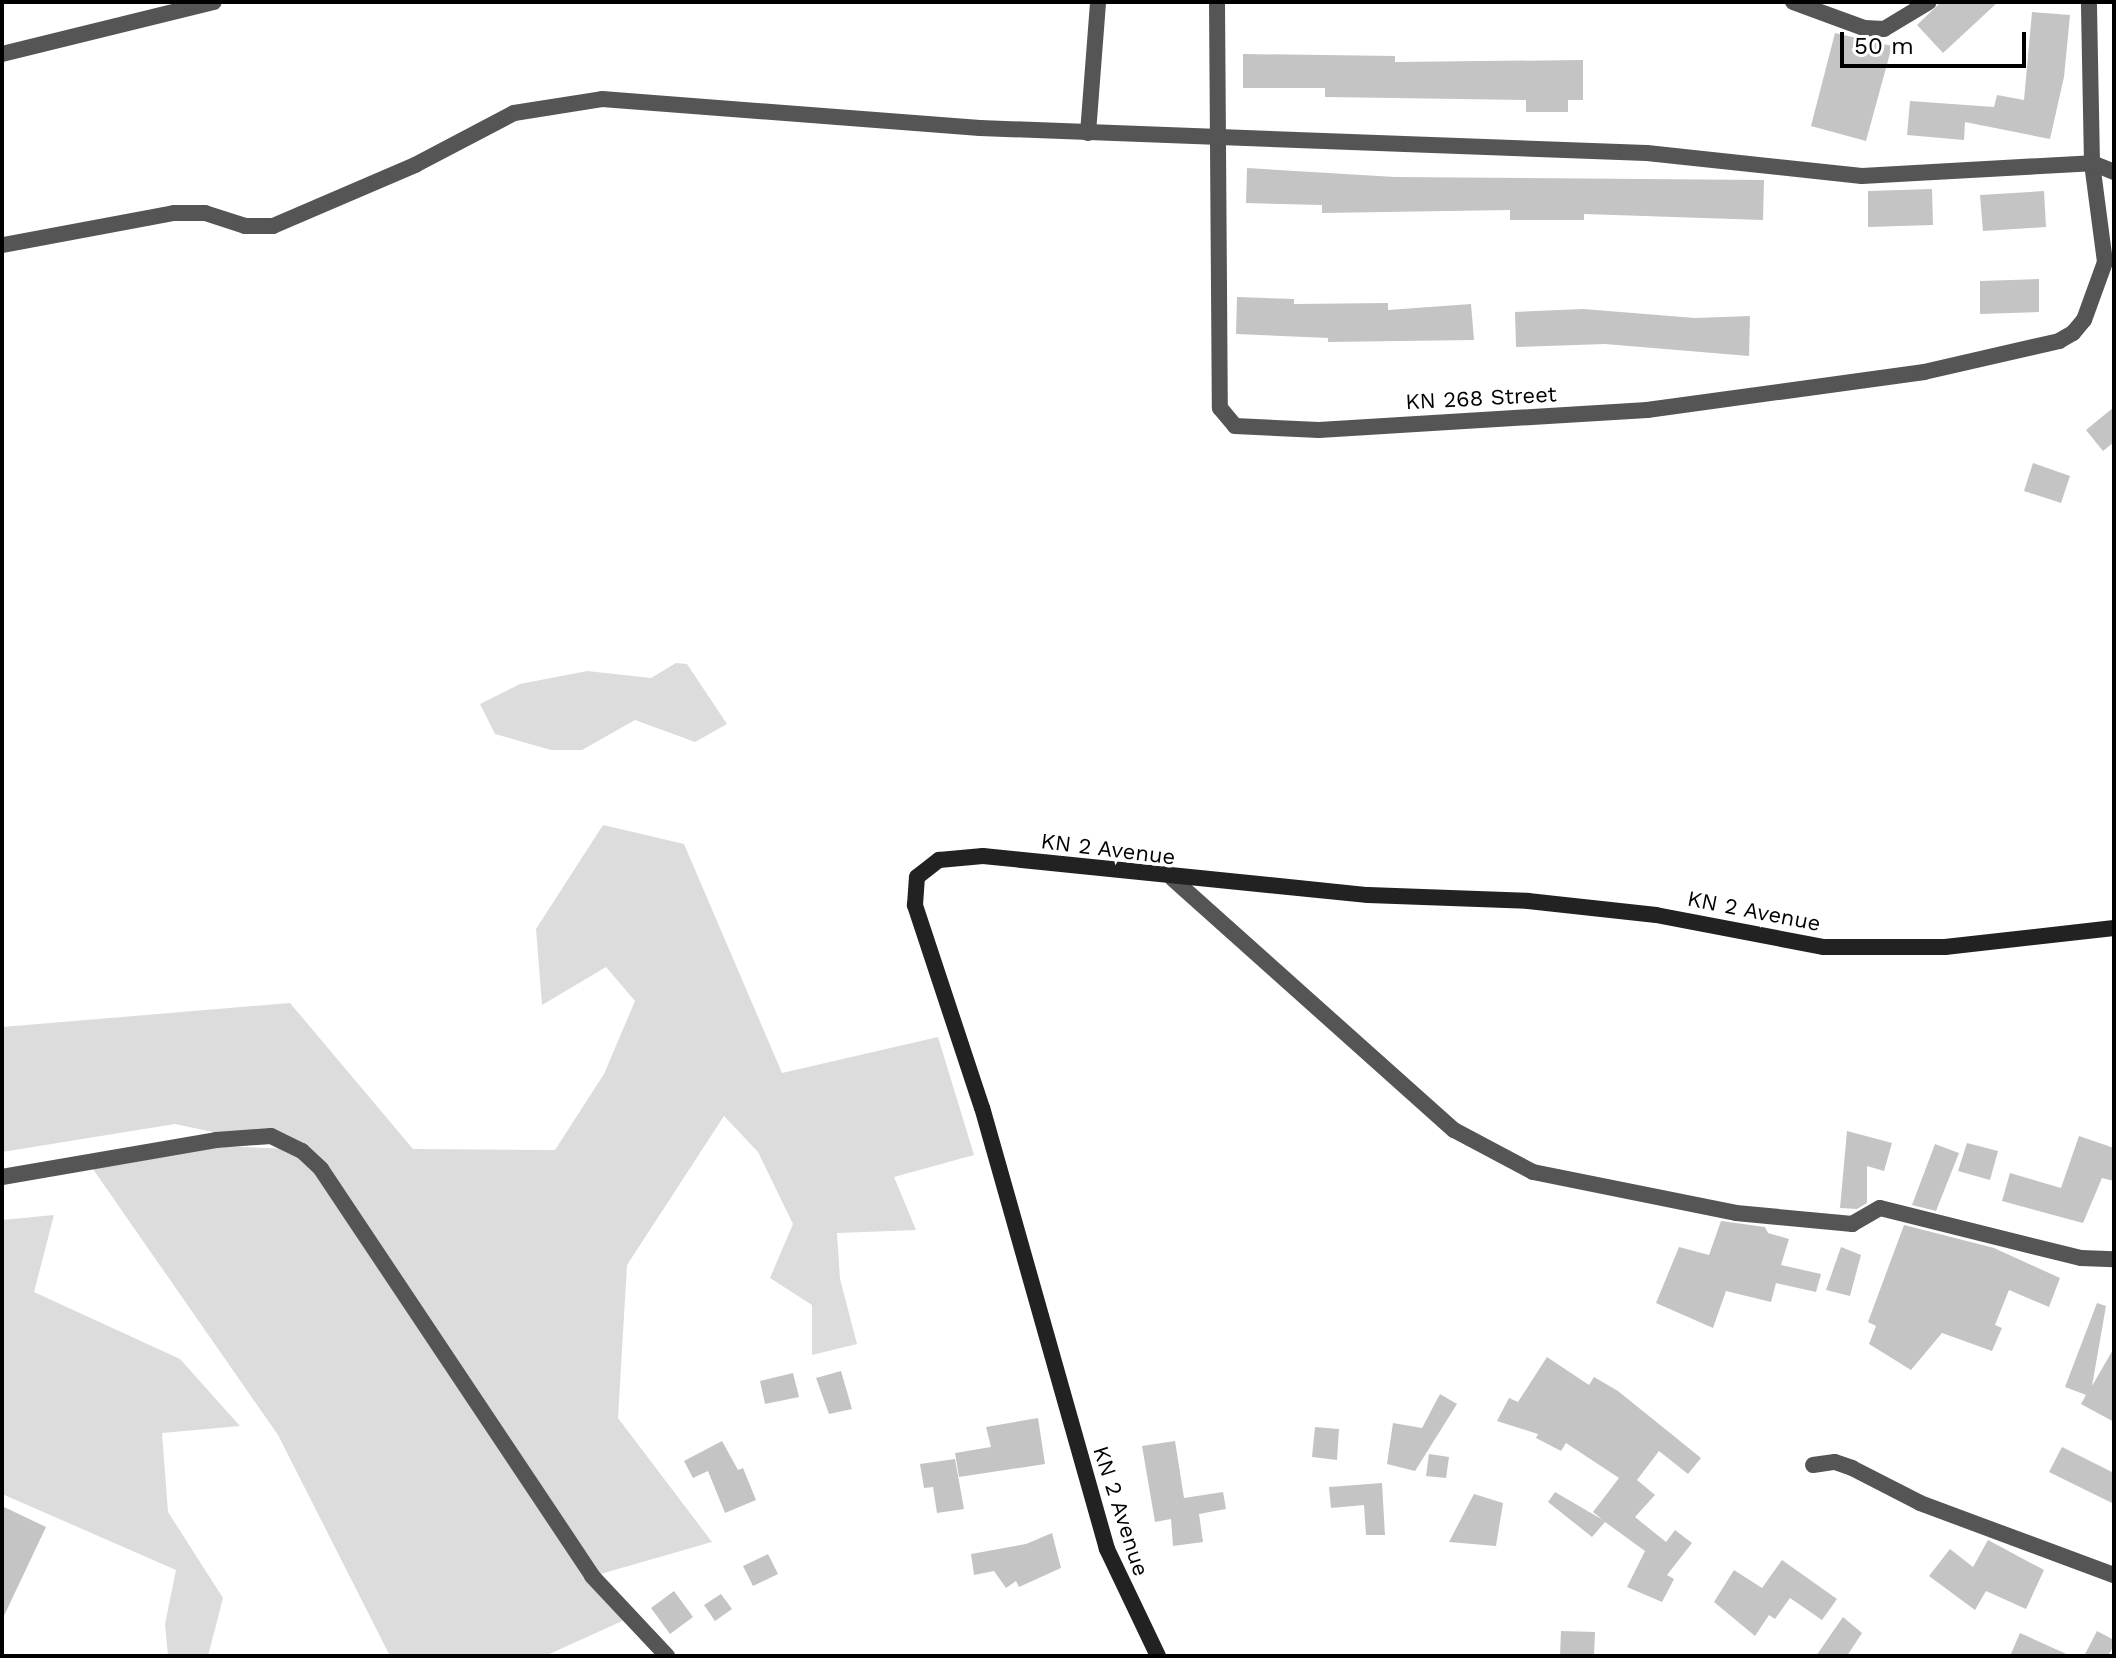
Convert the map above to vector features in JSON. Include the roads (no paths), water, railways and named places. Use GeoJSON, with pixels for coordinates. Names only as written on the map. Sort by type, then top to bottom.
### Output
{"type":"FeatureCollection","features":[{"type":"Feature","properties":{"kind":"main road","name":"KN 2 Avenue"},"geometry":{"type":"LineString","coordinates":[[1158,1656],[1107,1549],[982,1108],[915,905],[917,877],[939,860],[983,856],[1173,879],[1368,895],[1528,901],[1656,915],[1824,947],[1945,947],[2114,928]]}},
{"type":"Feature","properties":{"kind":"street"},"geometry":{"type":"LineString","coordinates":[[2,54],[214,2]]}},
{"type":"Feature","properties":{"kind":"street"},"geometry":{"type":"LineString","coordinates":[[1088,133],[1098,2]]}},
{"type":"Feature","properties":{"kind":"street","name":"KN 268 Street"},"geometry":{"type":"LineString","coordinates":[[1217,2],[1221,140],[1218,392],[1220,408],[1235,426],[1319,430],[1647,410],[1924,372],[2059,341],[2073,333],[2084,320],[2110,258]]}},
{"type":"Feature","properties":{"kind":"street"},"geometry":{"type":"LineString","coordinates":[[1793,2],[1864,28],[1884,29],[1929,2]]}},
{"type":"Feature","properties":{"kind":"street"},"geometry":{"type":"LineString","coordinates":[[2089,2],[2092,163],[2110,258]]}},
{"type":"Feature","properties":{"kind":"street"},"geometry":{"type":"LineString","coordinates":[[3,245],[174,213],[205,213],[245,226],[273,226],[415,165],[514,113],[602,99],[1221,140],[1647,153],[1862,176],[2092,163],[2114,172]]}},
{"type":"Feature","properties":{"kind":"street"},"geometry":{"type":"LineString","coordinates":[[1173,879],[1454,1130],[1533,1172],[1736,1213],[1852,1224],[1880,1208],[2081,1258],[2114,1259]]}},
{"type":"Feature","properties":{"kind":"street"},"geometry":{"type":"LineString","coordinates":[[2,1177],[216,1140],[271,1136],[302,1151],[321,1169],[592,1576],[667,1656]]}},
{"type":"Feature","properties":{"kind":"street"},"geometry":{"type":"LineString","coordinates":[[1813,1465],[1835,1462],[1852,1468],[1920,1503],[2114,1575]]}}]}
